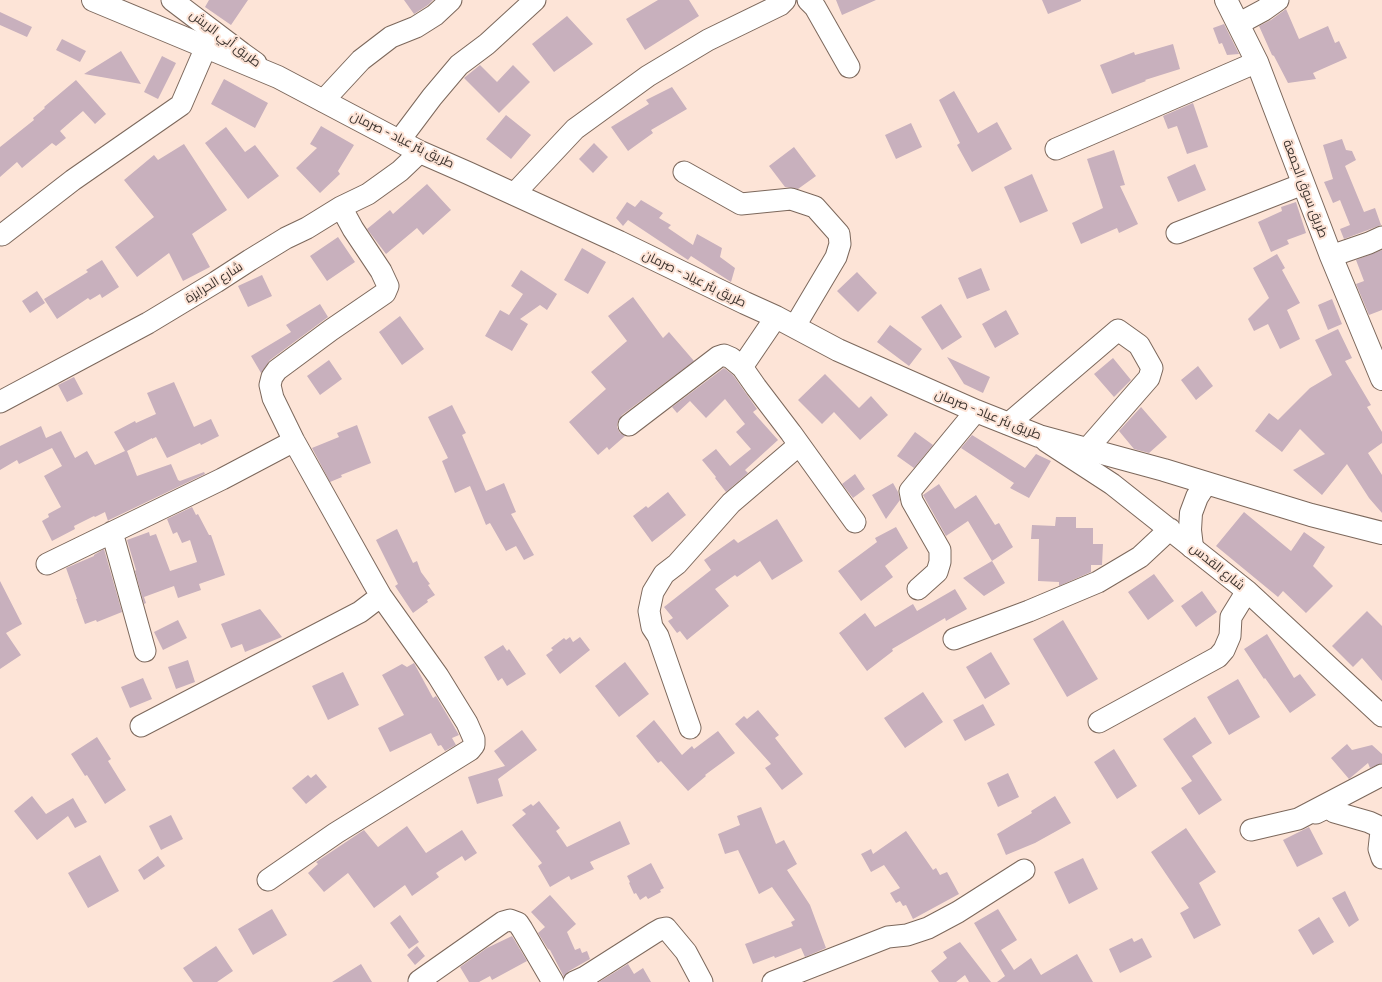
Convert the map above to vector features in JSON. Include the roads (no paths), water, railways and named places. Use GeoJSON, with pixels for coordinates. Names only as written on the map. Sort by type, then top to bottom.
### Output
{"type":"FeatureCollection","features":[{"type":"Feature","properties":{"kind":"main road","name":"طريق بئر عياد - صرمان"},"geometry":{"type":"LineString","coordinates":[[93,0],[278,77],[420,152],[612,239],[786,321],[838,350],[976,411],[1039,436],[1164,470],[1312,515]]}},
{"type":"Feature","properties":{"kind":"main road","name":"طريق سوق الجمعة"},"geometry":{"type":"LineString","coordinates":[[1226,0],[1257,62],[1330,256],[1382,379]]}},
{"type":"Feature","properties":{"kind":"main road"},"geometry":{"type":"LineString","coordinates":[[1192,547],[1190,530],[1191,513],[1197,497],[1206,483]]}},
{"type":"Feature","properties":{"kind":"main road"},"geometry":{"type":"LineString","coordinates":[[1312,515],[1382,533]]}},
{"type":"Feature","properties":{"kind":"main road"},"geometry":{"type":"LineString","coordinates":[[1312,515],[1331,525],[1382,546]]}},
{"type":"Feature","properties":{"kind":"street","name":"طريق أبي الريش"},"geometry":{"type":"LineString","coordinates":[[172,0],[242,53],[278,77]]}},
{"type":"Feature","properties":{"kind":"street"},"geometry":{"type":"LineString","coordinates":[[322,101],[361,60],[385,41],[416,27],[435,15],[451,0]]}},
{"type":"Feature","properties":{"kind":"street"},"geometry":{"type":"LineString","coordinates":[[399,141],[432,97],[459,65],[487,44],[534,0]]}},
{"type":"Feature","properties":{"kind":"street"},"geometry":{"type":"LineString","coordinates":[[514,194],[575,129],[648,76],[708,40],[780,4],[785,0]]}},
{"type":"Feature","properties":{"kind":"street"},"geometry":{"type":"LineString","coordinates":[[808,0],[815,6],[849,67]]}},
{"type":"Feature","properties":{"kind":"street"},"geometry":{"type":"LineString","coordinates":[[1238,24],[1264,10],[1278,0]]}},
{"type":"Feature","properties":{"kind":"street"},"geometry":{"type":"LineString","coordinates":[[2,235],[73,180],[181,105],[206,47]]}},
{"type":"Feature","properties":{"kind":"street"},"geometry":{"type":"LineString","coordinates":[[1056,149],[1257,62]]}},
{"type":"Feature","properties":{"kind":"street","name":"شارع الحرايزة"},"geometry":{"type":"LineString","coordinates":[[0,402],[148,323],[250,260],[341,207],[368,194],[400,171],[420,152]]}},
{"type":"Feature","properties":{"kind":"street"},"geometry":{"type":"LineString","coordinates":[[684,172],[740,204],[791,199],[815,207],[839,234],[840,244],[836,257],[786,321],[742,367]]}},
{"type":"Feature","properties":{"kind":"street"},"geometry":{"type":"LineString","coordinates":[[1177,233],[1303,184]]}},
{"type":"Feature","properties":{"kind":"street"},"geometry":{"type":"LineString","coordinates":[[268,880],[336,833],[470,750],[474,745],[474,739],[467,723],[438,676],[381,596],[294,441],[273,398],[270,385],[272,377],[277,370],[331,330],[385,293],[388,286],[381,271],[353,229],[341,207]]}},
{"type":"Feature","properties":{"kind":"street"},"geometry":{"type":"LineString","coordinates":[[1330,256],[1382,237]]}},
{"type":"Feature","properties":{"kind":"street"},"geometry":{"type":"LineString","coordinates":[[1008,424],[1118,330],[1139,345],[1152,368],[1149,378],[1087,449]]}},
{"type":"Feature","properties":{"kind":"street"},"geometry":{"type":"LineString","coordinates":[[629,425],[718,357],[724,355],[742,367],[855,522]]}},
{"type":"Feature","properties":{"kind":"street"},"geometry":{"type":"LineString","coordinates":[[918,589],[937,572],[940,562],[940,550],[912,501],[910,491],[976,411]]}},
{"type":"Feature","properties":{"kind":"street","name":"شارع القدس"},"geometry":{"type":"LineString","coordinates":[[1039,436],[1091,469],[1170,529],[1247,591],[1382,716]]}},
{"type":"Feature","properties":{"kind":"street"},"geometry":{"type":"LineString","coordinates":[[47,564],[222,479],[294,441]]}},
{"type":"Feature","properties":{"kind":"street"},"geometry":{"type":"LineString","coordinates":[[690,728],[658,636],[652,627],[649,611],[653,592],[664,574],[677,564],[731,503],[799,445]]}},
{"type":"Feature","properties":{"kind":"street"},"geometry":{"type":"LineString","coordinates":[[954,639],[1029,611],[1098,582],[1140,557],[1170,529]]}},
{"type":"Feature","properties":{"kind":"street"},"geometry":{"type":"LineString","coordinates":[[112,532],[145,652]]}},
{"type":"Feature","properties":{"kind":"street"},"geometry":{"type":"LineString","coordinates":[[1098,722],[1218,658],[1224,650],[1230,636],[1231,617],[1247,591]]}},
{"type":"Feature","properties":{"kind":"street"},"geometry":{"type":"LineString","coordinates":[[141,726],[360,612],[381,596]]}},
{"type":"Feature","properties":{"kind":"street"},"geometry":{"type":"LineString","coordinates":[[1298,820],[1382,775]]}},
{"type":"Feature","properties":{"kind":"street"},"geometry":{"type":"LineString","coordinates":[[1251,830],[1298,820],[1328,807],[1334,812],[1369,822],[1382,828]]}},
{"type":"Feature","properties":{"kind":"street"},"geometry":{"type":"LineString","coordinates":[[1382,831],[1378,849],[1382,858]]}},
{"type":"Feature","properties":{"kind":"street"},"geometry":{"type":"LineString","coordinates":[[773,982],[888,937],[907,935],[928,928],[958,912],[1024,870]]}},
{"type":"Feature","properties":{"kind":"street"},"geometry":{"type":"LineString","coordinates":[[419,980],[503,922],[510,920],[518,923],[553,982]]}},
{"type":"Feature","properties":{"kind":"street"},"geometry":{"type":"LineString","coordinates":[[574,982],[585,977],[654,933],[666,928],[686,952],[702,982]]}}]}
